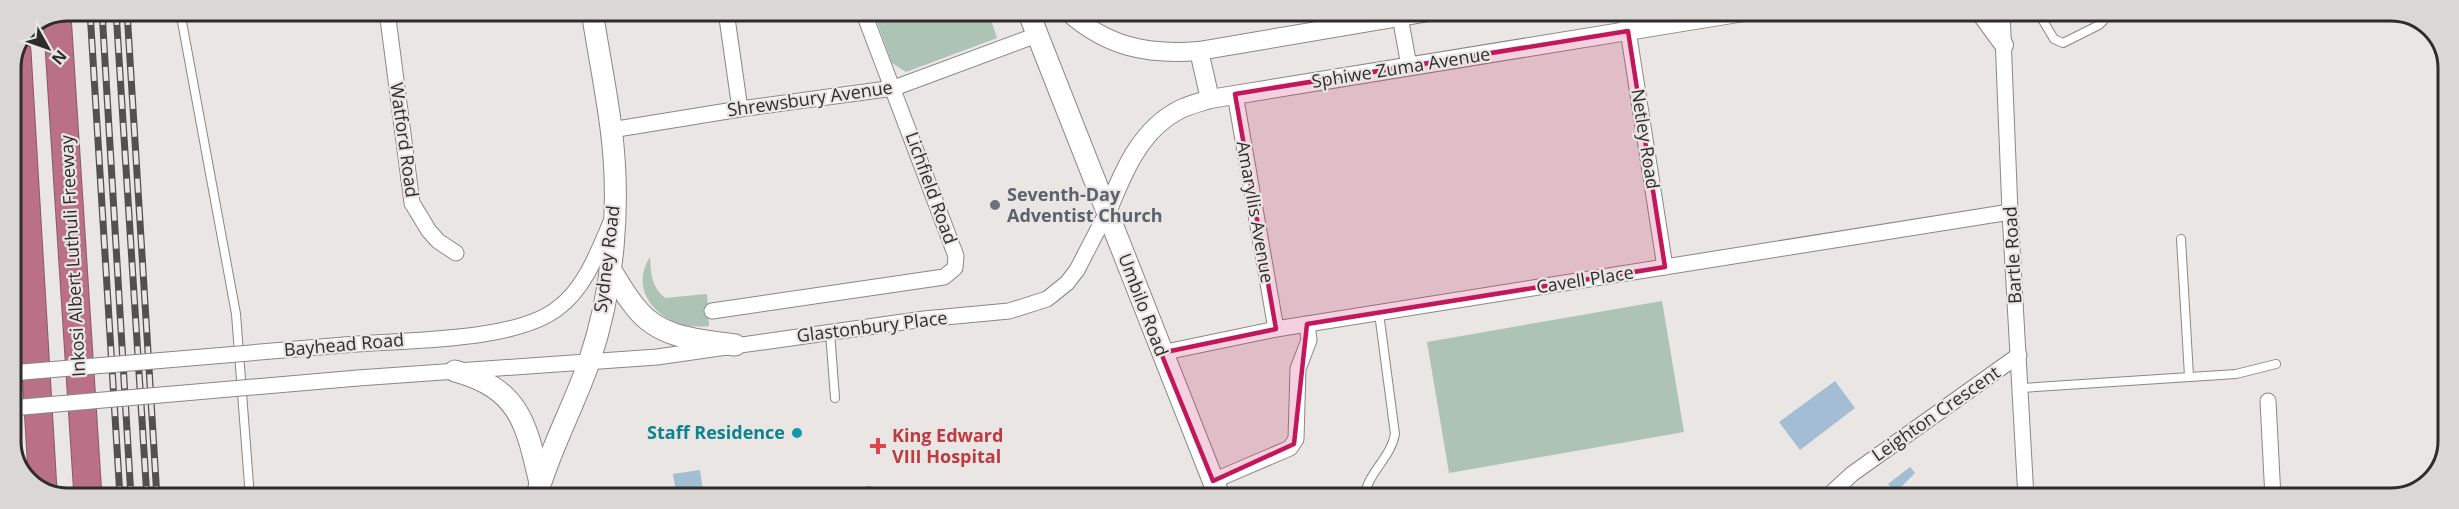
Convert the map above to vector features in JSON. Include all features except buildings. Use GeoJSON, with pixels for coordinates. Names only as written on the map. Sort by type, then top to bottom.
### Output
{"type":"FeatureCollection","features":[{"type":"Feature","properties":{"kind":"highway","name":"Inkosi Albert Luthuli Freeway"},"geometry":{"type":"LineString","coordinates":[[57,23],[87,488]]}},
{"type":"Feature","properties":{"kind":"highway"},"geometry":{"type":"LineString","coordinates":[[21,119],[42,481]]}},
{"type":"Feature","properties":{"kind":"main road","name":"Sydney Road"},"geometry":{"type":"LineString","coordinates":[[539,488],[589,361],[602,316],[610,269],[615,211],[611,130],[594,21]]}},
{"type":"Feature","properties":{"kind":"main road","name":"Umbilo Road"},"geometry":{"type":"LineString","coordinates":[[1032,21],[1215,488]]}},
{"type":"Feature","properties":{"kind":"main road"},"geometry":{"type":"LineString","coordinates":[[610,269],[636,309],[661,329],[682,337],[735,345]]}},
{"type":"Feature","properties":{"kind":"main road"},"geometry":{"type":"LineString","coordinates":[[454,371],[491,384],[503,393],[514,407],[529,438],[538,488]]}},
{"type":"Feature","properties":{"kind":"street","name":"Watford Road"},"geometry":{"type":"LineString","coordinates":[[388,21],[412,203],[429,231],[456,254]]}},
{"type":"Feature","properties":{"kind":"street"},"geometry":{"type":"LineString","coordinates":[[728,21],[741,109]]}},
{"type":"Feature","properties":{"kind":"street","name":"Lichfield Road"},"geometry":{"type":"LineString","coordinates":[[712,310],[944,277],[955,268],[956,256],[867,21]]}},
{"type":"Feature","properties":{"kind":"street"},"geometry":{"type":"LineString","coordinates":[[1080,21],[1107,39],[1139,49],[1169,53],[1199,51],[1361,21]]}},
{"type":"Feature","properties":{"kind":"street"},"geometry":{"type":"LineString","coordinates":[[1400,21],[1408,66]]}},
{"type":"Feature","properties":{"kind":"street","name":"Netley Road"},"geometry":{"type":"LineString","coordinates":[[1626,21],[1665,267]]}},
{"type":"Feature","properties":{"kind":"street","name":"Sphiwe Zuma Avenue"},"geometry":{"type":"LineString","coordinates":[[1107,212],[1124,169],[1143,140],[1182,108],[1235,94],[1692,21]]}},
{"type":"Feature","properties":{"kind":"street"},"geometry":{"type":"LineString","coordinates":[[1986,21],[2004,45]]}},
{"type":"Feature","properties":{"kind":"street","name":"Bartle Road"},"geometry":{"type":"LineString","coordinates":[[2003,21],[2010,212],[2025,488]]}},
{"type":"Feature","properties":{"kind":"street","name":"Shrewsbury Avenue"},"geometry":{"type":"LineString","coordinates":[[611,130],[894,88],[1037,35]]}},
{"type":"Feature","properties":{"kind":"street"},"geometry":{"type":"LineString","coordinates":[[1199,51],[1210,99]]}},
{"type":"Feature","properties":{"kind":"street","name":"Amaryllis Avenue"},"geometry":{"type":"LineString","coordinates":[[1235,94],[1276,329]]}},
{"type":"Feature","properties":{"kind":"street","name":"Bayhead Road"},"geometry":{"type":"LineString","coordinates":[[21,372],[477,335],[513,329],[543,318],[559,308],[577,288],[591,264],[615,211]]}},
{"type":"Feature","properties":{"kind":"street","name":"Glastonbury Place"},"geometry":{"type":"LineString","coordinates":[[589,361],[678,354],[924,319],[1009,311],[1047,299],[1066,283],[1077,270],[1107,212]]}},
{"type":"Feature","properties":{"kind":"street","name":"Cavell Place"},"geometry":{"type":"LineString","coordinates":[[1161,353],[1306,324],[2010,212]]}},
{"type":"Feature","properties":{"kind":"street"},"geometry":{"type":"LineString","coordinates":[[1220,488],[1290,448],[1296,439],[1298,369],[1309,340],[1306,324]]}},
{"type":"Feature","properties":{"kind":"street","name":"Leighton Crescent"},"geometry":{"type":"LineString","coordinates":[[1837,488],[1852,474],[2019,355]]}},
{"type":"Feature","properties":{"kind":"street","name":"Bayhead Road"},"geometry":{"type":"LineString","coordinates":[[21,407],[589,361]]}},
{"type":"Feature","properties":{"kind":"street"},"geometry":{"type":"LineString","coordinates":[[2268,401],[2272,488]]}},
{"type":"Feature","properties":{"kind":"lane"},"geometry":{"type":"LineString","coordinates":[[182,21],[236,314],[249,488]]}},
{"type":"Feature","properties":{"kind":"lane"},"geometry":{"type":"LineString","coordinates":[[2043,21],[2054,39],[2063,43],[2102,21]]}},
{"type":"Feature","properties":{"kind":"lane"},"geometry":{"type":"LineString","coordinates":[[2181,239],[2190,376]]}},
{"type":"Feature","properties":{"kind":"lane"},"geometry":{"type":"LineString","coordinates":[[1366,488],[1368,482],[1391,449],[1395,434],[1379,313]]}},
{"type":"Feature","properties":{"kind":"lane"},"geometry":{"type":"LineString","coordinates":[[830,332],[835,398]]}},
{"type":"Feature","properties":{"kind":"lane"},"geometry":{"type":"LineString","coordinates":[[2020,388],[2236,374],[2276,364]]}},
{"type":"Feature","properties":{"kind":"highlighted area"},"geometry":{"type":"Polygon","coordinates":[[[1628,31],[1665,267],[1307,324],[1294,444],[1213,481],[1161,353],[1276,329],[1235,94],[1628,31]]]}},
{"type":"Feature","properties":{"kind":"green space"},"geometry":{"type":"Polygon","coordinates":[[[877,21],[991,21],[997,38],[906,72],[892,63],[877,21]]]}},
{"type":"Feature","properties":{"kind":"green space"},"geometry":{"type":"Polygon","coordinates":[[[650,257],[654,284],[665,298],[707,294],[709,326],[677,323],[658,312],[651,304],[643,287],[645,267],[650,257]]]}},
{"type":"Feature","properties":{"kind":"green space"},"geometry":{"type":"Polygon","coordinates":[[[1662,301],[1684,432],[1449,473],[1427,342],[1662,301]]]}},
{"type":"Feature","properties":{"kind":"water"},"geometry":{"type":"Polygon","coordinates":[[[1835,381],[1855,408],[1800,450],[1779,422],[1835,381]]]}},
{"type":"Feature","properties":{"kind":"water"},"geometry":{"type":"Polygon","coordinates":[[[1910,467],[1915,473],[1902,488],[1891,488],[1888,484],[1910,467]]]}},
{"type":"Feature","properties":{"kind":"water"},"geometry":{"type":"Polygon","coordinates":[[[700,470],[703,488],[675,488],[673,474],[700,470]]]}},
{"type":"Feature","properties":{"kind":"railway"},"geometry":{"type":"LineString","coordinates":[[91,21],[119,488]]}},
{"type":"Feature","properties":{"kind":"railway"},"geometry":{"type":"LineString","coordinates":[[103,21],[130,488]]}},
{"type":"Feature","properties":{"kind":"railway"},"geometry":{"type":"LineString","coordinates":[[117,21],[146,488]]}},
{"type":"Feature","properties":{"kind":"railway"},"geometry":{"type":"LineString","coordinates":[[128,21],[156,488]]}},
{"type":"Feature","properties":{"kind":"place","name":"Seventh-Day Adventist Church"},"geometry":{"type":"Point","coordinates":[995,205]}},
{"type":"Feature","properties":{"kind":"place","name":"Staff Residence"},"geometry":{"type":"Point","coordinates":[797,433]}},
{"type":"Feature","properties":{"kind":"place","name":"King Edward VIII Hospital"},"geometry":{"type":"Point","coordinates":[878,446]}}]}
